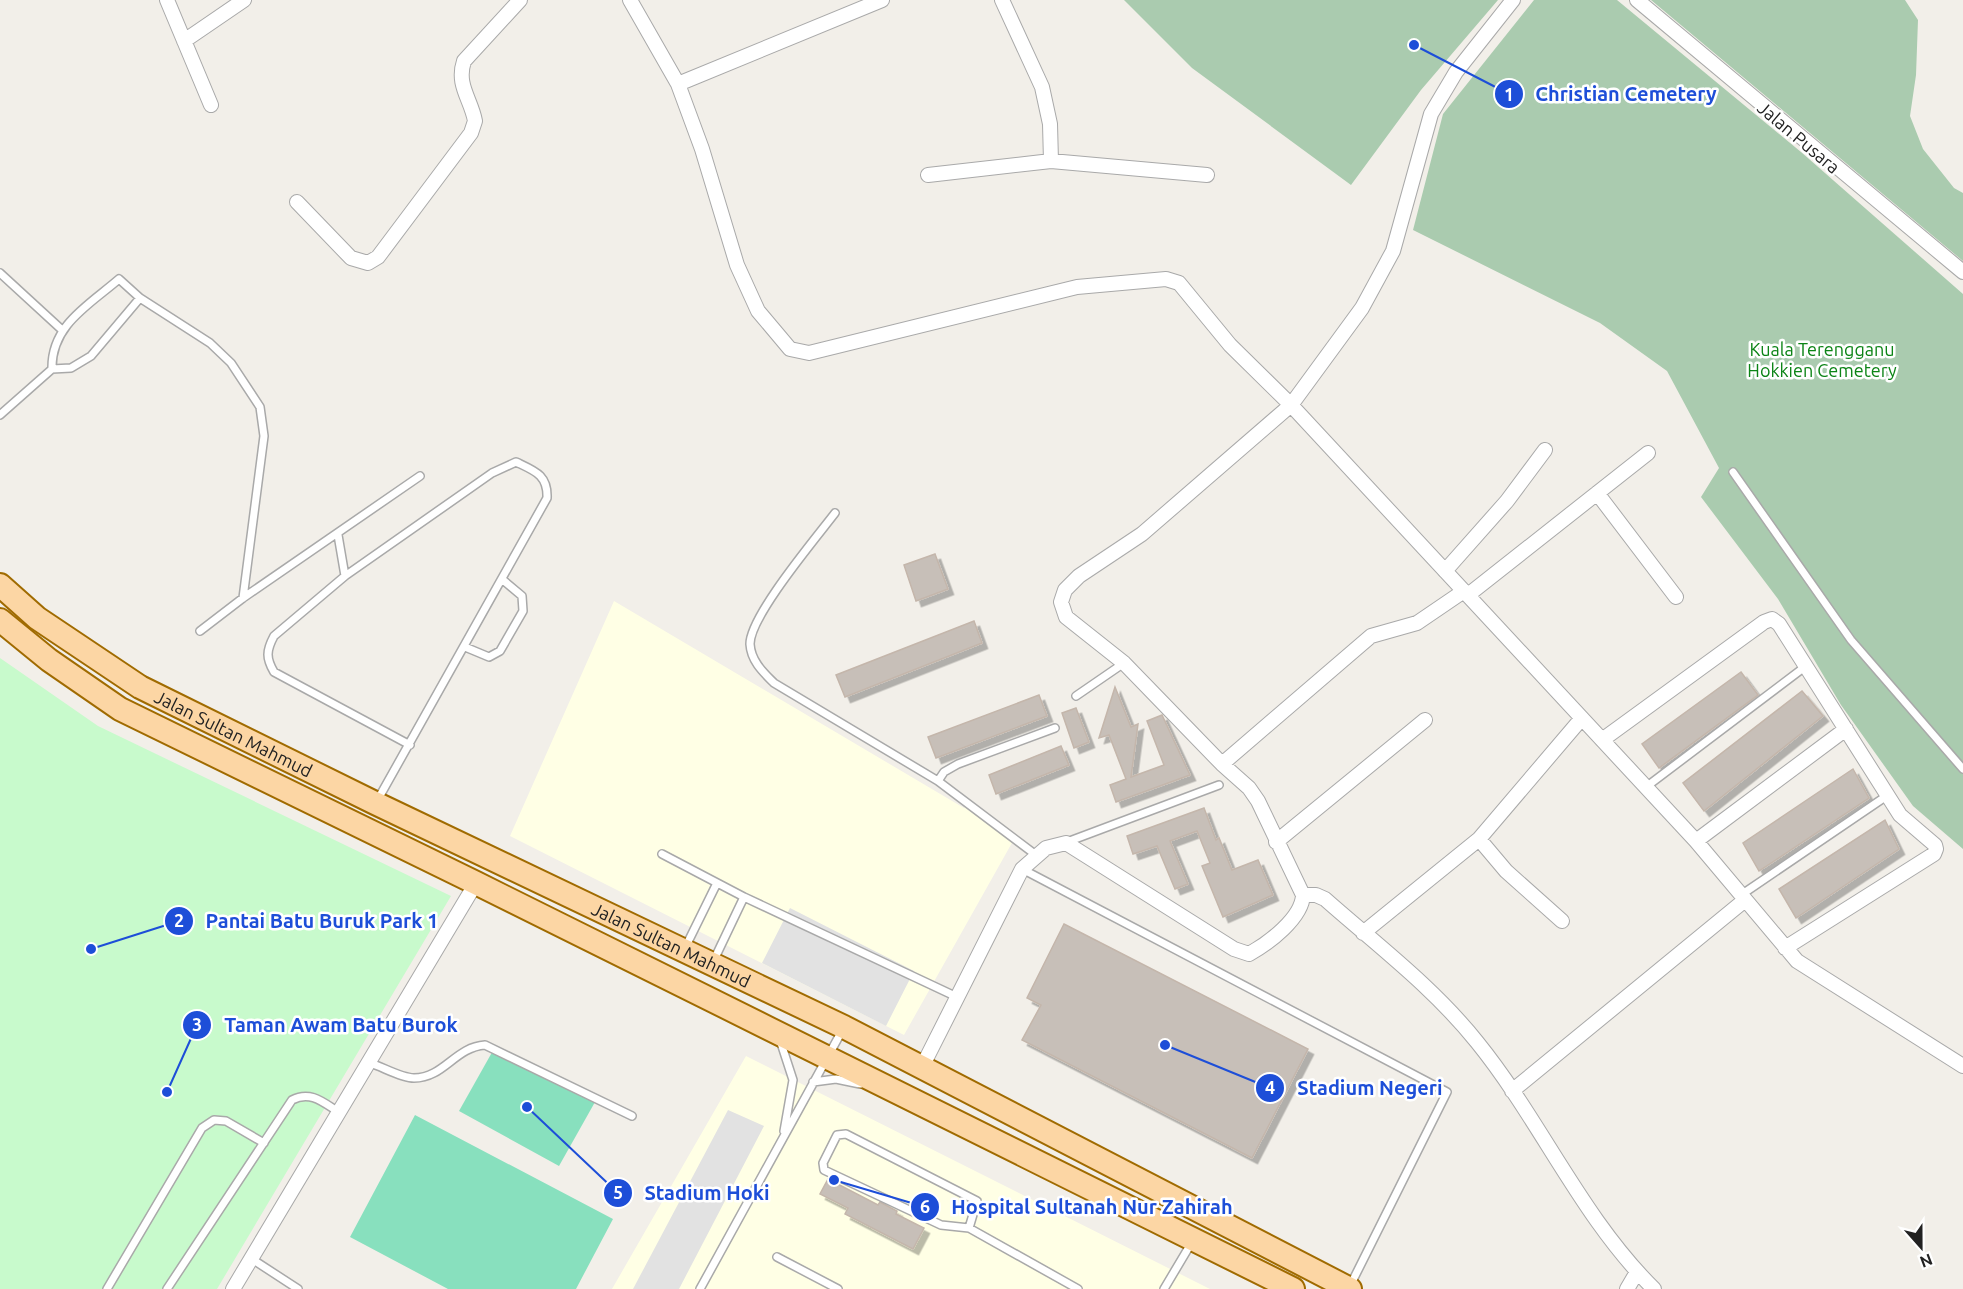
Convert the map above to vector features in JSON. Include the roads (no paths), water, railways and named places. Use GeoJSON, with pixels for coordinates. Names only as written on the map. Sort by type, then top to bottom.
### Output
{"type":"FeatureCollection","features":[{"type":"Feature","properties":{"kind":"main road","name":"Jalan Sultan Mahmud"},"geometry":{"type":"LineString","coordinates":[[0,585],[37,618],[140,687],[375,803],[844,1027],[1350,1289]]}},
{"type":"Feature","properties":{"kind":"main road","name":"Jalan Sultan Mahmud"},"geometry":{"type":"LineString","coordinates":[[0,620],[49,660],[120,710],[476,883],[1293,1289]]}},
{"type":"Feature","properties":{"kind":"street"},"geometry":{"type":"LineString","coordinates":[[167,0],[212,105]]}},
{"type":"Feature","properties":{"kind":"street"},"geometry":{"type":"LineString","coordinates":[[184,41],[244,0]]}},
{"type":"Feature","properties":{"kind":"street"},"geometry":{"type":"LineString","coordinates":[[297,202],[351,258],[368,263],[378,258],[471,134],[475,121],[459,74],[464,62],[520,0]]}},
{"type":"Feature","properties":{"kind":"street"},"geometry":{"type":"LineString","coordinates":[[630,0],[678,84],[702,149],[737,266],[758,311],[790,349],[809,353],[1077,287],[1166,279],[1179,283],[1230,345],[1291,405],[1696,841],[1797,961],[1963,1066]]}},
{"type":"Feature","properties":{"kind":"street"},"geometry":{"type":"LineString","coordinates":[[678,84],[882,0]]}},
{"type":"Feature","properties":{"kind":"street"},"geometry":{"type":"LineString","coordinates":[[1002,0],[1042,87],[1050,124],[1051,160]]}},
{"type":"Feature","properties":{"kind":"street"},"geometry":{"type":"LineString","coordinates":[[922,1067],[1022,868],[1036,855],[1066,843],[1234,949],[1249,954],[1271,943],[1302,905],[1303,895],[1258,801],[1248,788],[1124,663],[1066,617],[1061,602],[1065,590],[1079,576],[1142,534],[1291,405],[1362,308],[1393,251],[1431,114],[1456,72],[1512,0]]}},
{"type":"Feature","properties":{"kind":"street","name":"Jalan Pusara"},"geometry":{"type":"LineString","coordinates":[[1637,0],[1963,272]]}},
{"type":"Feature","properties":{"kind":"street"},"geometry":{"type":"LineString","coordinates":[[928,175],[1051,160],[1207,176]]}},
{"type":"Feature","properties":{"kind":"street"},"geometry":{"type":"LineString","coordinates":[[1445,571],[1507,501],[1545,450]]}},
{"type":"Feature","properties":{"kind":"street"},"geometry":{"type":"LineString","coordinates":[[1222,764],[1371,636],[1417,623],[1466,593],[1648,453]]}},
{"type":"Feature","properties":{"kind":"street"},"geometry":{"type":"LineString","coordinates":[[1597,494],[1676,597]]}},
{"type":"Feature","properties":{"kind":"street"},"geometry":{"type":"LineString","coordinates":[[1602,740],[1764,622],[1772,619],[1779,624],[1900,815],[1935,845],[1934,854],[1785,948]]}},
{"type":"Feature","properties":{"kind":"street"},"geometry":{"type":"LineString","coordinates":[[1364,933],[1479,839],[1582,718]]}},
{"type":"Feature","properties":{"kind":"street"},"geometry":{"type":"LineString","coordinates":[[1276,842],[1425,720]]}},
{"type":"Feature","properties":{"kind":"street"},"geometry":{"type":"LineString","coordinates":[[1696,841],[1846,729]]}},
{"type":"Feature","properties":{"kind":"street"},"geometry":{"type":"LineString","coordinates":[[1479,839],[1506,871],[1563,921]]}},
{"type":"Feature","properties":{"kind":"street"},"geometry":{"type":"LineString","coordinates":[[233,1289],[476,883]]}},
{"type":"Feature","properties":{"kind":"street"},"geometry":{"type":"LineString","coordinates":[[1303,895],[1316,895],[1325,899],[1428,987],[1477,1042],[1512,1091],[1575,1190],[1637,1272],[1654,1289]]}},
{"type":"Feature","properties":{"kind":"street"},"geometry":{"type":"LineString","coordinates":[[1512,1091],[1743,898]]}},
{"type":"Feature","properties":{"kind":"street"},"geometry":{"type":"LineString","coordinates":[[1627,1289],[1637,1272]]}},
{"type":"Feature","properties":{"kind":"lane"},"geometry":{"type":"LineString","coordinates":[[0,273],[62,329]]}},
{"type":"Feature","properties":{"kind":"lane"},"geometry":{"type":"LineString","coordinates":[[52,369],[52,351],[62,329],[119,279],[140,298],[210,343],[231,363],[260,407],[264,436],[243,598]]}},
{"type":"Feature","properties":{"kind":"lane"},"geometry":{"type":"LineString","coordinates":[[0,415],[52,369],[71,368],[91,356],[140,298]]}},
{"type":"Feature","properties":{"kind":"lane"},"geometry":{"type":"LineString","coordinates":[[375,803],[410,745],[547,498],[548,485],[541,474],[516,462],[492,473],[345,576],[274,636],[267,650],[267,660],[274,672],[410,745]]}},
{"type":"Feature","properties":{"kind":"lane"},"geometry":{"type":"LineString","coordinates":[[1733,472],[1851,640],[1963,769]]}},
{"type":"Feature","properties":{"kind":"lane"},"geometry":{"type":"LineString","coordinates":[[200,631],[243,598],[338,535],[420,476]]}},
{"type":"Feature","properties":{"kind":"lane"},"geometry":{"type":"LineString","coordinates":[[835,513],[773,596],[752,633],[752,656],[758,667],[774,682],[938,781],[1036,855]]}},
{"type":"Feature","properties":{"kind":"lane"},"geometry":{"type":"LineString","coordinates":[[338,535],[345,576]]}},
{"type":"Feature","properties":{"kind":"lane"},"geometry":{"type":"LineString","coordinates":[[465,647],[489,657],[500,651],[523,611],[522,596],[503,580]]}},
{"type":"Feature","properties":{"kind":"lane"},"geometry":{"type":"LineString","coordinates":[[1076,696],[1124,663]]}},
{"type":"Feature","properties":{"kind":"lane"},"geometry":{"type":"LineString","coordinates":[[1646,787],[1806,666]]}},
{"type":"Feature","properties":{"kind":"lane"},"geometry":{"type":"LineString","coordinates":[[938,781],[944,772],[958,764],[1055,728]]}},
{"type":"Feature","properties":{"kind":"lane"},"geometry":{"type":"LineString","coordinates":[[1066,843],[1219,785]]}},
{"type":"Feature","properties":{"kind":"lane"},"geometry":{"type":"LineString","coordinates":[[1743,898],[1888,795]]}},
{"type":"Feature","properties":{"kind":"lane"},"geometry":{"type":"LineString","coordinates":[[662,854],[744,897],[957,997]]}},
{"type":"Feature","properties":{"kind":"lane"},"geometry":{"type":"LineString","coordinates":[[1022,868],[1447,1092],[1350,1289]]}},
{"type":"Feature","properties":{"kind":"lane"},"geometry":{"type":"LineString","coordinates":[[684,950],[717,883]]}},
{"type":"Feature","properties":{"kind":"lane"},"geometry":{"type":"LineString","coordinates":[[712,964],[744,897]]}},
{"type":"Feature","properties":{"kind":"lane"},"geometry":{"type":"LineString","coordinates":[[700,1289],[844,1027]]}},
{"type":"Feature","properties":{"kind":"lane"},"geometry":{"type":"LineString","coordinates":[[777,1032],[793,1080],[783,1136]]}},
{"type":"Feature","properties":{"kind":"lane"},"geometry":{"type":"LineString","coordinates":[[370,1062],[412,1078],[427,1077],[443,1068],[463,1050],[485,1045],[632,1116]]}},
{"type":"Feature","properties":{"kind":"lane"},"geometry":{"type":"LineString","coordinates":[[813,1082],[836,1079],[901,1094]]}},
{"type":"Feature","properties":{"kind":"lane"},"geometry":{"type":"LineString","coordinates":[[167,1289],[292,1100],[301,1095],[310,1095],[340,1113]]}},
{"type":"Feature","properties":{"kind":"lane"},"geometry":{"type":"LineString","coordinates":[[107,1289],[202,1128],[214,1120],[226,1121],[264,1143]]}},
{"type":"Feature","properties":{"kind":"lane"},"geometry":{"type":"LineString","coordinates":[[969,1228],[977,1202],[846,1134],[837,1135],[823,1163],[824,1170],[941,1225],[969,1228],[1078,1289]]}},
{"type":"Feature","properties":{"kind":"lane"},"geometry":{"type":"LineString","coordinates":[[1164,1289],[1194,1240]]}},
{"type":"Feature","properties":{"kind":"lane"},"geometry":{"type":"LineString","coordinates":[[777,1257],[838,1289]]}},
{"type":"Feature","properties":{"kind":"lane"},"geometry":{"type":"LineString","coordinates":[[252,1259],[298,1289]]}},
{"type":"Feature","properties":{"kind":"place","name":"Christian Cemetery"},"geometry":{"type":"Point","coordinates":[1414,45]}},
{"type":"Feature","properties":{"kind":"place","name":"Pantai Batu Buruk Park 1"},"geometry":{"type":"Point","coordinates":[91,949]}},
{"type":"Feature","properties":{"kind":"place","name":"Stadium Negeri"},"geometry":{"type":"Point","coordinates":[1165,1045]}},
{"type":"Feature","properties":{"kind":"place","name":"Taman Awam Batu Burok"},"geometry":{"type":"Point","coordinates":[167,1092]}},
{"type":"Feature","properties":{"kind":"place","name":"Stadium Hoki"},"geometry":{"type":"Point","coordinates":[527,1107]}},
{"type":"Feature","properties":{"kind":"place","name":"Hospital Sultanah Nur Zahirah"},"geometry":{"type":"Point","coordinates":[834,1180]}},
{"type":"Feature","properties":{"kind":"park label","name":"Kuala Terengganu Hokkien Cemetery"},"geometry":{"type":"Point","coordinates":[1822,359]}}]}
